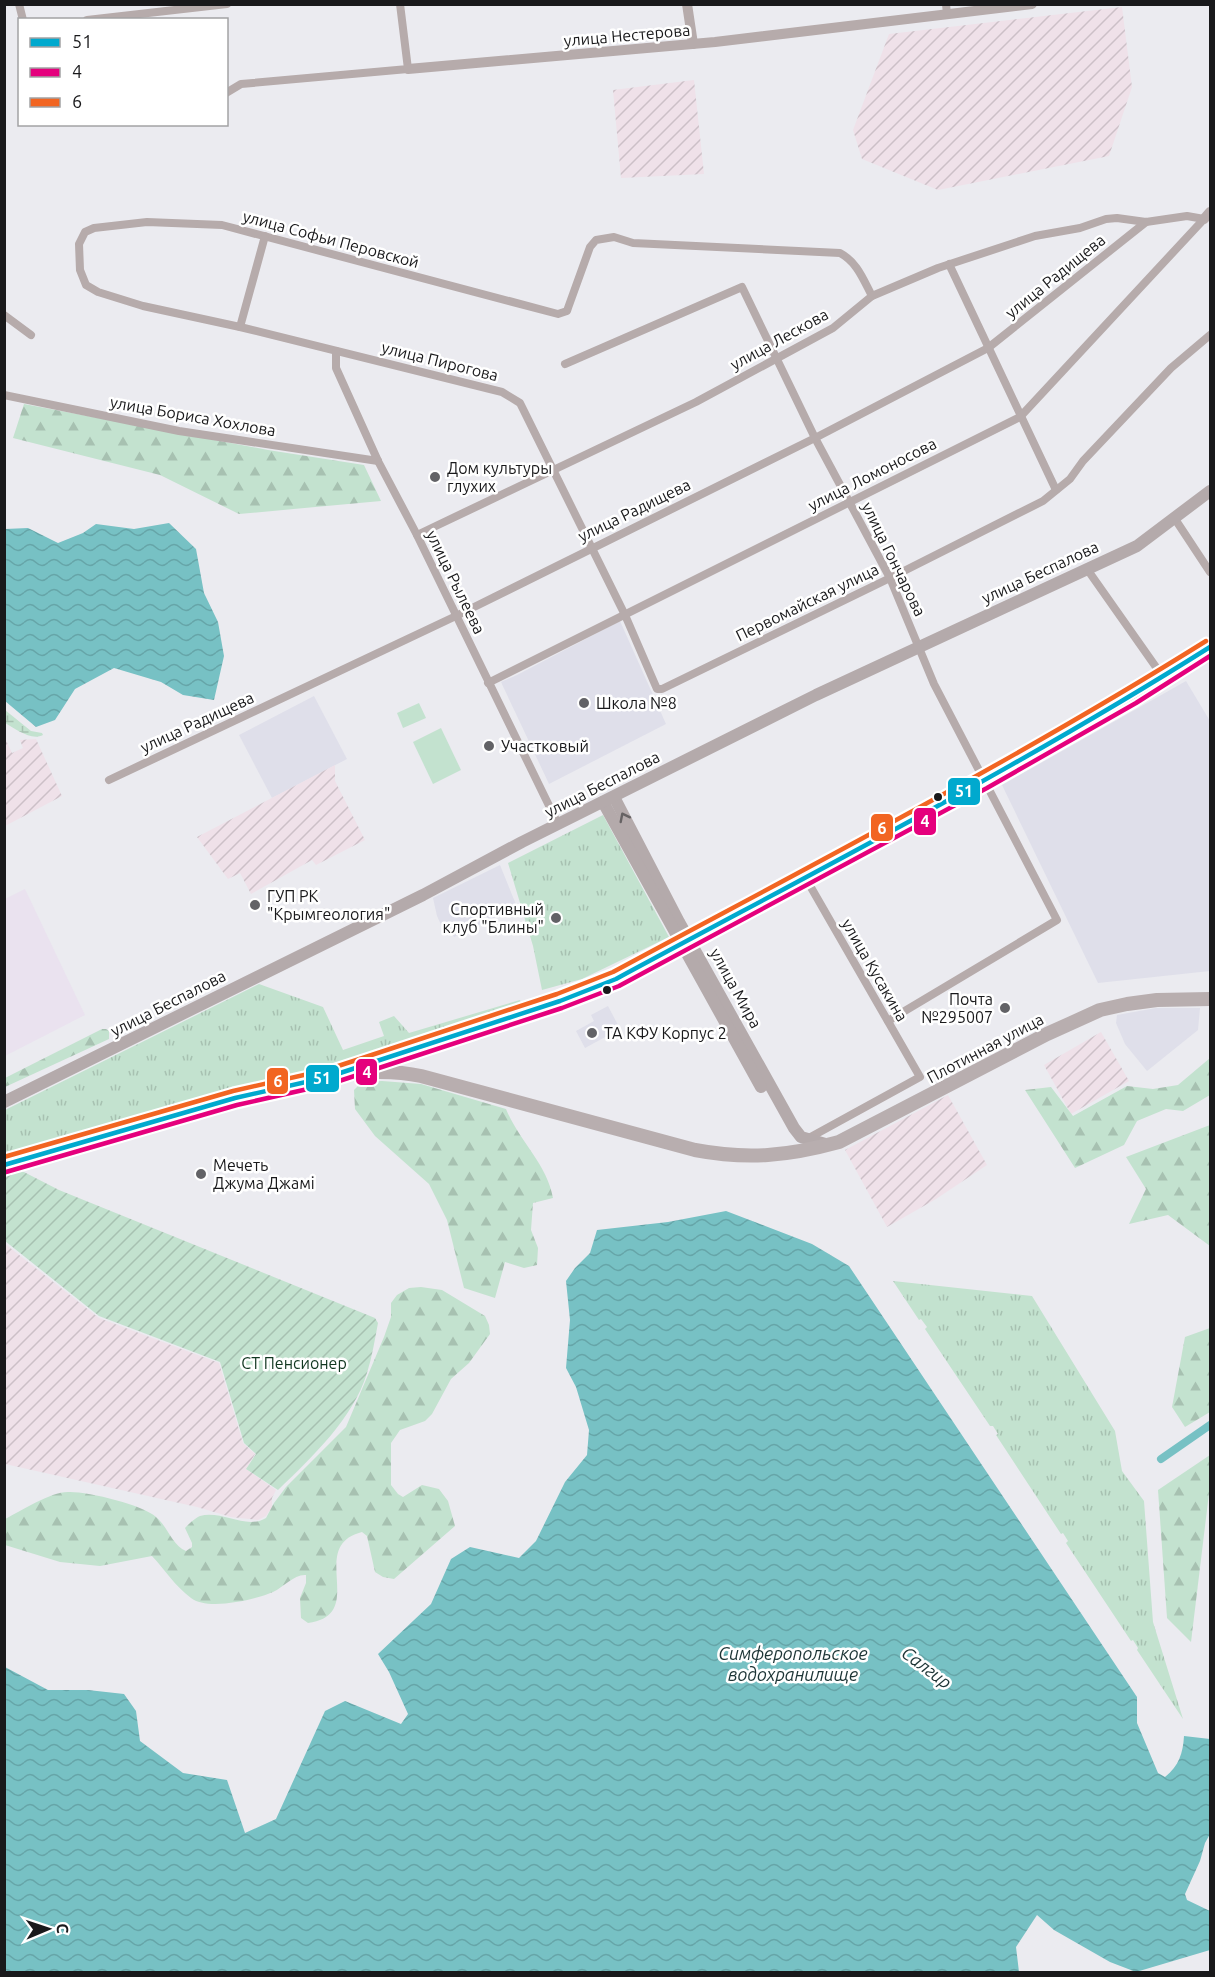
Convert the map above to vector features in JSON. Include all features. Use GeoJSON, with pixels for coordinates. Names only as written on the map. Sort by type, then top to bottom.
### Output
{"type":"FeatureCollection","features":[{"type":"Feature","properties":{"kind":"main road","name":"улица Беспалова"},"geometry":{"type":"LineString","coordinates":[[4,1102],[423,896],[558,824],[826,690],[1137,546],[1210,491]]}},
{"type":"Feature","properties":{"kind":"main road"},"geometry":{"type":"LineString","coordinates":[[328,1077],[593,989],[638,968],[983,781],[1163,677],[1210,647]]}},
{"type":"Feature","properties":{"kind":"main road","name":"улица Мира"},"geometry":{"type":"LineString","coordinates":[[609,799],[799,1152]]}},
{"type":"Feature","properties":{"kind":"main road","name":"улица Мира"},"geometry":{"type":"LineString","coordinates":[[685,942],[793,1127],[801,1137],[807,1140]]}},
{"type":"Feature","properties":{"kind":"main road","name":"Плотинная улица"},"geometry":{"type":"LineString","coordinates":[[799,1152],[839,1142],[1047,1034],[1100,1010],[1126,1004],[1210,999]]}},
{"type":"Feature","properties":{"kind":"main road"},"geometry":{"type":"LineString","coordinates":[[268,1090],[366,1058],[470,1030]]}},
{"type":"Feature","properties":{"kind":"main road"},"geometry":{"type":"LineString","coordinates":[[366,1058],[483,1085],[639,1130],[710,1147],[767,1153],[799,1152]]}},
{"type":"Feature","properties":{"kind":"main road"},"geometry":{"type":"LineString","coordinates":[[4,1165],[235,1098],[328,1077],[378,1071],[409,1074],[708,1152],[749,1157],[799,1152]]}},
{"type":"Feature","properties":{"kind":"main road"},"geometry":{"type":"LineString","coordinates":[[807,1140],[829,1145]]}},
{"type":"Feature","properties":{"kind":"street"},"geometry":{"type":"LineString","coordinates":[[104,18],[227,4]]}},
{"type":"Feature","properties":{"kind":"street"},"geometry":{"type":"LineString","coordinates":[[400,4],[408,69]]}},
{"type":"Feature","properties":{"kind":"street"},"geometry":{"type":"LineString","coordinates":[[687,4],[693,44]]}},
{"type":"Feature","properties":{"kind":"street","name":"улица Нестерова"},"geometry":{"type":"LineString","coordinates":[[228,92],[241,84],[693,44],[946,9],[1032,4]]}},
{"type":"Feature","properties":{"kind":"street","name":"улица Лескова"},"geometry":{"type":"LineString","coordinates":[[417,535],[696,402],[833,328],[872,296],[949,264],[1035,236],[1080,228],[1106,219],[1158,222],[1187,216],[1207,215]]}},
{"type":"Feature","properties":{"kind":"street","name":"улица Ломоносова"},"geometry":{"type":"LineString","coordinates":[[488,683],[1020,417],[1207,215]]}},
{"type":"Feature","properties":{"kind":"street","name":"улица Софьи Перовской"},"geometry":{"type":"LineString","coordinates":[[143,306],[98,292],[86,285],[80,270],[79,244],[85,232],[94,228],[147,222],[222,225],[558,314],[567,311],[590,247],[596,240],[614,237],[633,243],[840,253],[850,259],[858,269],[872,296]]}},
{"type":"Feature","properties":{"kind":"street","name":"улица Радищева"},"geometry":{"type":"LineString","coordinates":[[109,780],[456,616],[815,438],[988,348],[1146,222]]}},
{"type":"Feature","properties":{"kind":"street"},"geometry":{"type":"LineString","coordinates":[[240,327],[265,236]]}},
{"type":"Feature","properties":{"kind":"street"},"geometry":{"type":"LineString","coordinates":[[949,264],[1056,490]]}},
{"type":"Feature","properties":{"kind":"street","name":"улица Гончарова"},"geometry":{"type":"LineString","coordinates":[[565,364],[742,287],[815,438],[890,579],[934,684],[1057,920],[888,1022]]}},
{"type":"Feature","properties":{"kind":"street","name":"улица Пирогова"},"geometry":{"type":"LineString","coordinates":[[143,306],[240,327],[502,392],[512,397],[520,403],[625,615],[657,689],[662,689]]}},
{"type":"Feature","properties":{"kind":"street"},"geometry":{"type":"LineString","coordinates":[[4,315],[31,334]]}},
{"type":"Feature","properties":{"kind":"street","name":"Первомайская улица"},"geometry":{"type":"LineString","coordinates":[[662,689],[890,579],[1043,501],[1070,479],[1083,461],[1171,368],[1210,335]]}},
{"type":"Feature","properties":{"kind":"street","name":"улица Рылеева"},"geometry":{"type":"LineString","coordinates":[[336,351],[336,368],[378,461],[417,535],[558,824]]}},
{"type":"Feature","properties":{"kind":"street","name":"улица Бориса Хохлова"},"geometry":{"type":"LineString","coordinates":[[4,395],[179,431],[378,461]]}},
{"type":"Feature","properties":{"kind":"street"},"geometry":{"type":"LineString","coordinates":[[1175,519],[1210,572]]}},
{"type":"Feature","properties":{"kind":"street"},"geometry":{"type":"LineString","coordinates":[[1087,569],[1163,677]]}},
{"type":"Feature","properties":{"kind":"street","name":"улица Кусакина"},"geometry":{"type":"LineString","coordinates":[[805,877],[920,1077]]}},
{"type":"Feature","properties":{"kind":"street","name":"Плотинная улица"},"geometry":{"type":"LineString","coordinates":[[807,1140],[920,1077]]}},
{"type":"Feature","properties":{"kind":"shaded area"},"geometry":{"type":"Polygon","coordinates":[[[1122,7],[1132,87],[1109,156],[938,190],[862,159],[853,130],[889,34],[1122,7]]]}},
{"type":"Feature","properties":{"kind":"shaded area"},"geometry":{"type":"Polygon","coordinates":[[[694,80],[704,174],[621,178],[613,90],[694,80]]]}},
{"type":"Feature","properties":{"kind":"shaded area","name":"Школа №8"},"geometry":{"type":"Polygon","coordinates":[[[620,621],[666,724],[549,784],[501,682],[620,621]]]}},
{"type":"Feature","properties":{"kind":"shaded area"},"geometry":{"type":"Polygon","coordinates":[[[1186,681],[1210,721],[1210,971],[1098,983],[1002,785],[1186,681]]]}},
{"type":"Feature","properties":{"kind":"shaded area"},"geometry":{"type":"Polygon","coordinates":[[[314,696],[347,759],[272,798],[239,735],[314,696]]]}},
{"type":"Feature","properties":{"kind":"shaded area"},"geometry":{"type":"Polygon","coordinates":[[[5,738],[12,753],[23,748],[20,740],[36,739],[62,796],[5,826],[5,738]]]}},
{"type":"Feature","properties":{"kind":"shaded area"},"geometry":{"type":"Polygon","coordinates":[[[335,765],[335,781],[365,840],[316,865],[312,860],[251,894],[240,873],[228,879],[197,837],[335,765]]]}},
{"type":"Feature","properties":{"kind":"shaded area"},"geometry":{"type":"Polygon","coordinates":[[[500,865],[517,907],[454,937],[450,929],[444,931],[437,916],[433,898],[500,865]]]}},
{"type":"Feature","properties":{"kind":"shaded area"},"geometry":{"type":"Polygon","coordinates":[[[25,889],[85,1015],[5,1056],[5,899],[25,889]]]}},
{"type":"Feature","properties":{"kind":"shaded area"},"geometry":{"type":"Polygon","coordinates":[[[608,1006],[620,1029],[585,1048],[576,1031],[594,1021],[591,1015],[608,1006]]]}},
{"type":"Feature","properties":{"kind":"shaded area"},"geometry":{"type":"Polygon","coordinates":[[[1156,1008],[1200,1008],[1198,1030],[1147,1071],[1125,1044],[1116,1023],[1117,1015],[1156,1008]]]}},
{"type":"Feature","properties":{"kind":"shaded area"},"geometry":{"type":"Polygon","coordinates":[[[1101,1032],[1129,1081],[1071,1114],[1044,1065],[1101,1032]]]}},
{"type":"Feature","properties":{"kind":"shaded area"},"geometry":{"type":"Polygon","coordinates":[[[948,1095],[987,1165],[936,1199],[887,1227],[845,1150],[948,1095]]]}},
{"type":"Feature","properties":{"kind":"shaded area"},"geometry":{"type":"Polygon","coordinates":[[[4,1243],[99,1318],[219,1363],[243,1443],[255,1454],[246,1469],[276,1490],[272,1498],[272,1507],[266,1516],[258,1520],[231,1517],[197,1507],[5,1464],[4,1243]]]}},
{"type":"Feature","properties":{"kind":"green space"},"geometry":{"type":"Polygon","coordinates":[[[24,404],[268,450],[364,465],[381,501],[239,514],[160,475],[13,438],[24,404]]]}},
{"type":"Feature","properties":{"kind":"green space"},"geometry":{"type":"Polygon","coordinates":[[[419,703],[426,718],[403,728],[397,713],[419,703]]]}},
{"type":"Feature","properties":{"kind":"green space"},"geometry":{"type":"Polygon","coordinates":[[[5,710],[31,731],[43,735],[29,735],[5,723],[5,710]]]}},
{"type":"Feature","properties":{"kind":"green space"},"geometry":{"type":"Polygon","coordinates":[[[441,728],[461,770],[433,784],[413,742],[441,728]]]}},
{"type":"Feature","properties":{"kind":"green space"},"geometry":{"type":"Polygon","coordinates":[[[603,815],[669,937],[582,979],[542,990],[533,946],[508,863],[603,815]]]}},
{"type":"Feature","properties":{"kind":"green space"},"geometry":{"type":"Polygon","coordinates":[[[259,984],[323,1007],[343,1050],[384,1036],[379,1022],[394,1016],[409,1033],[520,1000],[523,1008],[5,1159],[5,1110],[259,984]]]}},
{"type":"Feature","properties":{"kind":"green space"},"geometry":{"type":"Polygon","coordinates":[[[102,1029],[109,1031],[109,1039],[5,1087],[5,1078],[102,1029]]]}},
{"type":"Feature","properties":{"kind":"green space"},"geometry":{"type":"Polygon","coordinates":[[[1210,1058],[1210,1095],[1183,1111],[1166,1109],[1137,1121],[1124,1145],[1075,1168],[1025,1090],[1051,1087],[1073,1116],[1127,1086],[1153,1089],[1178,1085],[1210,1058]]]}},
{"type":"Feature","properties":{"kind":"green space"},"geometry":{"type":"Polygon","coordinates":[[[362,1082],[421,1084],[506,1109],[545,1174],[553,1198],[533,1203],[531,1230],[538,1248],[537,1265],[524,1268],[505,1262],[495,1298],[464,1288],[447,1220],[429,1184],[375,1136],[355,1109],[354,1090],[362,1082]]]}},
{"type":"Feature","properties":{"kind":"green space"},"geometry":{"type":"Polygon","coordinates":[[[1210,1125],[1210,1246],[1168,1215],[1129,1224],[1146,1189],[1126,1157],[1210,1125]]]}},
{"type":"Feature","properties":{"kind":"green space","name":"СТ Пенсионер"},"geometry":{"type":"Polygon","coordinates":[[[22,1171],[59,1190],[375,1318],[378,1323],[369,1367],[361,1390],[352,1406],[330,1436],[278,1490],[246,1469],[256,1454],[244,1443],[220,1362],[99,1316],[5,1241],[5,1176],[22,1171]]]}},
{"type":"Feature","properties":{"kind":"green space"},"geometry":{"type":"Polygon","coordinates":[[[893,1281],[1032,1296],[1115,1431],[1122,1471],[1144,1501],[1153,1622],[1183,1719],[1137,1650],[1133,1640],[1131,1641],[1066,1543],[1068,1541],[1063,1533],[1061,1534],[996,1435],[998,1434],[993,1426],[990,1426],[925,1329],[927,1327],[921,1319],[919,1320],[893,1281]]]}},
{"type":"Feature","properties":{"kind":"green space"},"geometry":{"type":"Polygon","coordinates":[[[409,1288],[442,1290],[485,1316],[490,1334],[469,1363],[451,1379],[432,1414],[425,1421],[400,1430],[391,1443],[391,1485],[403,1497],[422,1485],[439,1489],[448,1501],[455,1526],[394,1579],[383,1577],[375,1572],[367,1536],[362,1532],[346,1540],[339,1551],[336,1565],[337,1594],[334,1607],[326,1617],[308,1623],[301,1618],[300,1598],[306,1583],[306,1575],[293,1579],[273,1592],[255,1598],[231,1603],[208,1604],[198,1602],[185,1593],[152,1556],[100,1566],[60,1562],[5,1545],[5,1519],[44,1498],[68,1492],[114,1500],[150,1512],[160,1521],[177,1545],[186,1551],[192,1547],[192,1543],[185,1528],[200,1516],[217,1515],[250,1522],[266,1518],[286,1487],[346,1427],[384,1337],[391,1317],[391,1303],[397,1295],[409,1288]]]}},
{"type":"Feature","properties":{"kind":"green space"},"geometry":{"type":"Polygon","coordinates":[[[1210,1328],[1210,1412],[1185,1427],[1172,1407],[1185,1337],[1210,1328]]]}},
{"type":"Feature","properties":{"kind":"green space"},"geometry":{"type":"Polygon","coordinates":[[[1210,1455],[1210,1485],[1191,1642],[1167,1618],[1158,1490],[1210,1455]]]}},
{"type":"Feature","properties":{"kind":"water"},"geometry":{"type":"Polygon","coordinates":[[[169,523],[196,549],[204,593],[218,622],[224,656],[214,700],[183,695],[161,682],[114,668],[75,689],[55,720],[36,727],[5,701],[5,529],[28,528],[58,543],[83,533],[96,524],[134,529],[169,523]]]}},
{"type":"Feature","properties":{"kind":"water"},"geometry":{"type":"Polygon","coordinates":[[[726,1211],[812,1244],[849,1266],[1137,1697],[1137,1723],[1158,1773],[1165,1777],[1177,1764],[1183,1748],[1184,1736],[1210,1739],[1210,1834],[1185,1894],[1187,1900],[1210,1911],[1210,1950],[1136,1972],[1110,1962],[1054,1930],[1037,1915],[1016,1947],[1019,1972],[5,1972],[5,1667],[48,1690],[88,1690],[124,1694],[136,1711],[140,1741],[183,1773],[227,1780],[245,1833],[276,1819],[325,1711],[345,1701],[401,1724],[408,1714],[378,1654],[431,1604],[451,1559],[470,1547],[519,1558],[536,1541],[565,1482],[587,1455],[589,1430],[576,1387],[566,1368],[570,1320],[566,1281],[590,1253],[597,1230],[668,1222],[726,1211]]]}},
{"type":"Feature","properties":{"kind":"waterway"},"geometry":{"type":"LineString","coordinates":[[1161,1459],[1210,1425]]}},
{"type":"Feature","properties":{"kind":"transit line","name":"6"},"geometry":{"type":"LineString","coordinates":[[4,1157],[233,1091],[326,1070],[557,994],[613,972],[986,770],[1206,641]]}},
{"type":"Feature","properties":{"kind":"transit line","name":"51"},"geometry":{"type":"LineString","coordinates":[[4,1165],[235,1098],[328,1077],[560,1001],[616,979],[990,777],[1138,692],[1210,647]]}},
{"type":"Feature","properties":{"kind":"transit line","name":"4"},"geometry":{"type":"LineString","coordinates":[[6,1172],[237,1105],[330,1084],[562,1008],[619,986],[987,788],[1136,703],[1210,656]]}},
{"type":"Feature","properties":{"kind":"place","name":"Дом культуры глухих"},"geometry":{"type":"Point","coordinates":[435,477]}},
{"type":"Feature","properties":{"kind":"place","name":"Школа №8"},"geometry":{"type":"Point","coordinates":[584,703]}},
{"type":"Feature","properties":{"kind":"place","name":"Участковый"},"geometry":{"type":"Point","coordinates":[489,746]}},
{"type":"Feature","properties":{"kind":"place","name":"ГУП РК \"Крымгеология\""},"geometry":{"type":"Point","coordinates":[255,905]}},
{"type":"Feature","properties":{"kind":"place","name":"Спортивный клуб \"Блины\""},"geometry":{"type":"Point","coordinates":[556,918]}},
{"type":"Feature","properties":{"kind":"place","name":"Почта №295007"},"geometry":{"type":"Point","coordinates":[1005,1008]}},
{"type":"Feature","properties":{"kind":"place","name":"ТА КФУ Корпус 2"},"geometry":{"type":"Point","coordinates":[592,1033]}},
{"type":"Feature","properties":{"kind":"place","name":"Мечеть Джума Джамі"},"geometry":{"type":"Point","coordinates":[201,1174]}},
{"type":"Feature","properties":{"kind":"water label","name":"Симферопольское водохранилище"},"geometry":{"type":"Point","coordinates":[793,1663]}},
{"type":"Feature","properties":{"kind":"water label","name":"Салгир"},"geometry":{"type":"Point","coordinates":[927,1667]}}]}
